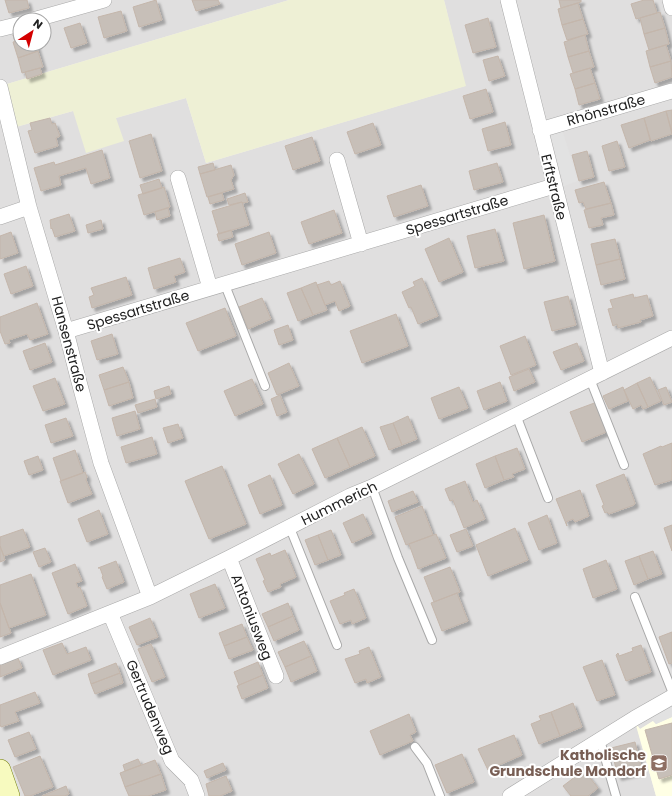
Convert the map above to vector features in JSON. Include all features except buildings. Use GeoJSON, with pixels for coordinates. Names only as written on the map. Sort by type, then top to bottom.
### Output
{"type":"FeatureCollection","features":[{"type":"Feature","properties":{"kind":"street"},"geometry":{"type":"LineString","coordinates":[[52,15],[104,0]]}},
{"type":"Feature","properties":{"kind":"street","name":"Erftstraße"},"geometry":{"type":"LineString","coordinates":[[508,0],[554,186],[596,376]]}},
{"type":"Feature","properties":{"kind":"street"},"geometry":{"type":"LineString","coordinates":[[670,0],[672,8]]}},
{"type":"Feature","properties":{"kind":"street"},"geometry":{"type":"LineString","coordinates":[[0,29],[12,26]]}},
{"type":"Feature","properties":{"kind":"street","name":"Hansenstraße"},"geometry":{"type":"LineString","coordinates":[[0,87],[29,206],[66,331],[102,463],[150,597]]}},
{"type":"Feature","properties":{"kind":"street","name":"Rhönstraße"},"geometry":{"type":"LineString","coordinates":[[540,130],[672,91]]}},
{"type":"Feature","properties":{"kind":"street"},"geometry":{"type":"LineString","coordinates":[[337,160],[361,244]]}},
{"type":"Feature","properties":{"kind":"street"},"geometry":{"type":"LineString","coordinates":[[178,178],[210,288]]}},
{"type":"Feature","properties":{"kind":"street","name":"Spessartstraße"},"geometry":{"type":"LineString","coordinates":[[66,331],[554,186]]}},
{"type":"Feature","properties":{"kind":"street"},"geometry":{"type":"LineString","coordinates":[[0,217],[29,206]]}},
{"type":"Feature","properties":{"kind":"street","name":"Hummerich"},"geometry":{"type":"LineString","coordinates":[[0,657],[150,597],[290,528],[350,496],[372,487],[672,338]]}},
{"type":"Feature","properties":{"kind":"street","name":"Antoniusweg"},"geometry":{"type":"LineString","coordinates":[[229,558],[276,676]]}},
{"type":"Feature","properties":{"kind":"street","name":"Gertrudenweg"},"geometry":{"type":"LineString","coordinates":[[110,613],[172,761],[191,780],[198,796]]}},
{"type":"Feature","properties":{"kind":"street"},"geometry":{"type":"LineString","coordinates":[[510,796],[672,697]]}},
{"type":"Feature","properties":{"kind":"street"},"geometry":{"type":"LineString","coordinates":[[0,770],[9,796]]}},
{"type":"Feature","properties":{"kind":"lane"},"geometry":{"type":"LineString","coordinates":[[225,285],[265,386]]}},
{"type":"Feature","properties":{"kind":"lane"},"geometry":{"type":"LineString","coordinates":[[596,376],[624,465]]}},
{"type":"Feature","properties":{"kind":"lane"},"geometry":{"type":"LineString","coordinates":[[516,415],[548,498]]}},
{"type":"Feature","properties":{"kind":"lane"},"geometry":{"type":"LineString","coordinates":[[372,487],[398,558],[432,640]]}},
{"type":"Feature","properties":{"kind":"lane"},"geometry":{"type":"LineString","coordinates":[[290,528],[337,645]]}},
{"type":"Feature","properties":{"kind":"lane"},"geometry":{"type":"LineString","coordinates":[[635,597],[672,692]]}},
{"type":"Feature","properties":{"kind":"lane"},"geometry":{"type":"LineString","coordinates":[[600,740],[616,796]]}},
{"type":"Feature","properties":{"kind":"lane"},"geometry":{"type":"LineString","coordinates":[[415,747],[427,763],[440,796]]}},
{"type":"Feature","properties":{"kind":"shaded area"},"geometry":{"type":"Polygon","coordinates":[[[0,0],[289,0],[7,84],[16,127],[73,111],[116,118],[186,98],[206,163],[465,86],[444,0],[672,0],[672,717],[656,724],[653,721],[640,729],[636,724],[656,796],[0,796],[0,0]]]}},
{"type":"Feature","properties":{"kind":"shaded area"},"geometry":{"type":"Polygon","coordinates":[[[289,0],[444,0],[466,86],[206,163],[186,98],[116,118],[124,141],[86,153],[73,111],[16,127],[7,84],[289,0]]]}},
{"type":"Feature","properties":{"kind":"shaded area"},"geometry":{"type":"Polygon","coordinates":[[[562,129],[578,181],[564,186],[550,133],[562,129]]]}},
{"type":"Feature","properties":{"kind":"shaded area"},"geometry":{"type":"Polygon","coordinates":[[[672,701],[672,717],[656,724],[648,715],[672,701]]]}},
{"type":"Feature","properties":{"kind":"shaded area","name":"Katholische Grundschule Mondorf"},"geometry":{"type":"Polygon","coordinates":[[[672,717],[672,796],[656,796],[635,722],[640,729],[653,721],[656,724],[672,717]]]}},
{"type":"Feature","properties":{"kind":"place","name":"Katholische Grundschule Mondorf"},"geometry":{"type":"Point","coordinates":[659,763]}}]}
